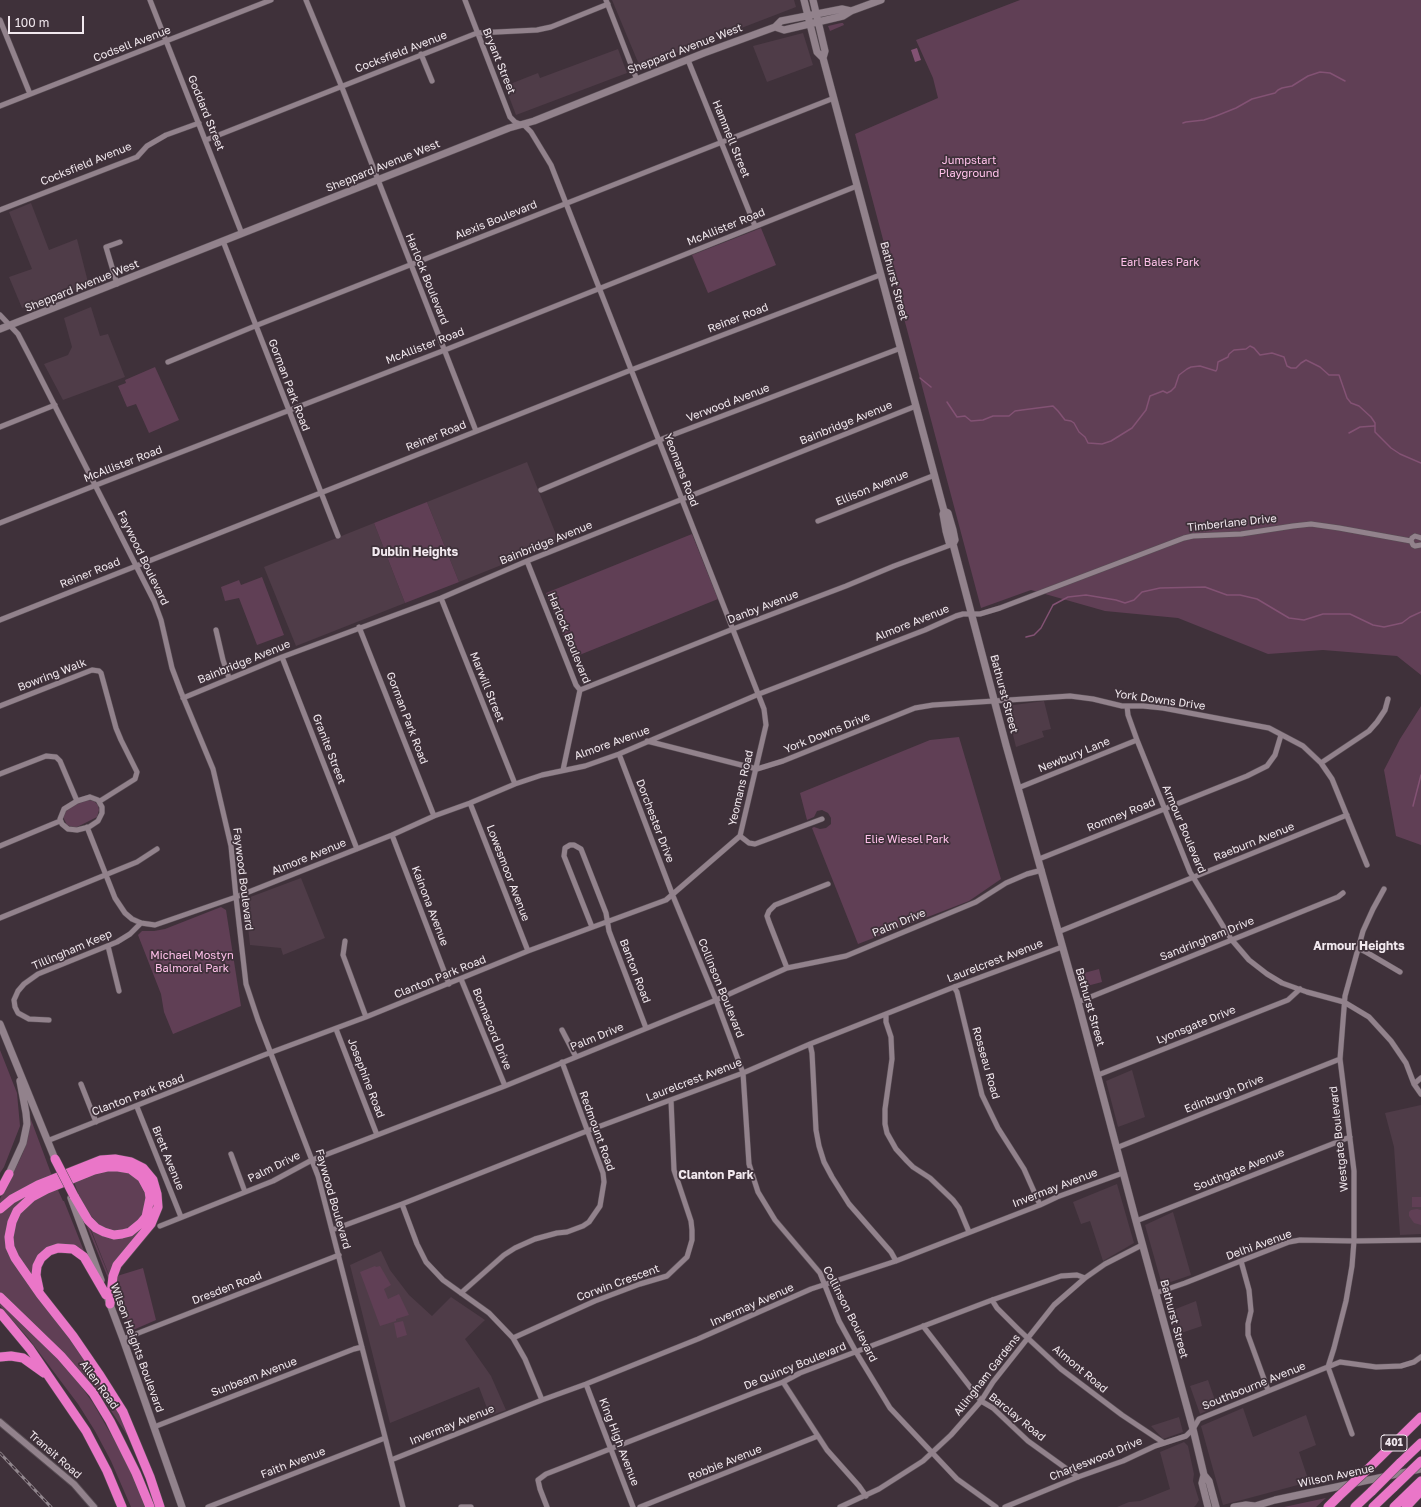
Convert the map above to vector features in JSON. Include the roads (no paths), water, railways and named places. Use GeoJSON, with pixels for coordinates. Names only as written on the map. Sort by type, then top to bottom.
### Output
{"type":"FeatureCollection","features":[{"type":"Feature","properties":{"kind":"highway"},"geometry":{"type":"LineString","coordinates":[[55,1159],[72,1197],[88,1220],[96,1228],[104,1232],[114,1235],[122,1234],[130,1232],[141,1223],[146,1217],[150,1198],[149,1191],[142,1178],[130,1169],[106,1167],[94,1170],[47,1189],[32,1197],[17,1212],[12,1222],[9,1238],[10,1247],[15,1258],[40,1294],[73,1336],[123,1412],[150,1477],[160,1507]]}},
{"type":"Feature","properties":{"kind":"highway"},"geometry":{"type":"LineString","coordinates":[[0,1209],[12,1198],[38,1185],[101,1160],[115,1159],[131,1162],[143,1168],[153,1180],[157,1194],[158,1207],[152,1224],[117,1265],[108,1300]]}},
{"type":"Feature","properties":{"kind":"highway"},"geometry":{"type":"LineString","coordinates":[[0,1191],[9,1174]]}},
{"type":"Feature","properties":{"kind":"highway"},"geometry":{"type":"LineString","coordinates":[[40,1294],[36,1275],[37,1266],[41,1258],[49,1251],[58,1248],[73,1249],[84,1257],[108,1300]]}},
{"type":"Feature","properties":{"kind":"highway","name":"Allen Road"},"geometry":{"type":"LineString","coordinates":[[0,1297],[61,1356],[93,1394],[110,1421],[136,1473],[150,1507]]}},
{"type":"Feature","properties":{"kind":"highway"},"geometry":{"type":"LineString","coordinates":[[0,1313],[53,1380],[86,1431],[107,1471],[122,1507]]}},
{"type":"Feature","properties":{"kind":"highway"},"geometry":{"type":"LineString","coordinates":[[0,1357],[11,1356],[23,1358],[53,1380]]}},
{"type":"Feature","properties":{"kind":"highway","name":"401"},"geometry":{"type":"LineString","coordinates":[[1328,1507],[1421,1417]]}},
{"type":"Feature","properties":{"kind":"highway","name":"401"},"geometry":{"type":"LineString","coordinates":[[1355,1507],[1421,1443]]}},
{"type":"Feature","properties":{"kind":"highway"},"geometry":{"type":"LineString","coordinates":[[1373,1507],[1421,1460]]}},
{"type":"Feature","properties":{"kind":"highway"},"geometry":{"type":"LineString","coordinates":[[1394,1507],[1420,1485]]}},
{"type":"Feature","properties":{"kind":"highway"},"geometry":{"type":"LineString","coordinates":[[1406,1507],[1420,1485]]}},
{"type":"Feature","properties":{"kind":"main road","name":"Bathurst Street"},"geometry":{"type":"LineString","coordinates":[[804,0],[817,52],[823,58],[880,275],[901,348],[944,511],[942,514],[945,528],[949,542],[954,544],[971,614],[1098,1075],[1116,1148],[1193,1429],[1204,1475],[1209,1481],[1216,1507]]}},
{"type":"Feature","properties":{"kind":"main road","name":"Bathurst Street"},"geometry":{"type":"LineString","coordinates":[[813,0],[825,51],[823,58]]}},
{"type":"Feature","properties":{"kind":"main road","name":"Sheppard Avenue West"},"geometry":{"type":"LineString","coordinates":[[775,27],[784,30],[843,16],[851,11],[881,0]]}},
{"type":"Feature","properties":{"kind":"main road","name":"Sheppard Avenue West"},"geometry":{"type":"LineString","coordinates":[[0,329],[509,128],[775,27],[781,21],[842,9],[851,11]]}},
{"type":"Feature","properties":{"kind":"main road"},"geometry":{"type":"LineString","coordinates":[[0,1024],[55,1159]]}},
{"type":"Feature","properties":{"kind":"main road"},"geometry":{"type":"LineString","coordinates":[[0,1187],[9,1174],[23,1143],[27,1124],[15,1061]]}},
{"type":"Feature","properties":{"kind":"main road","name":"Wilson Heights Boulevard"},"geometry":{"type":"LineString","coordinates":[[72,1197],[182,1507]]}},
{"type":"Feature","properties":{"kind":"main road","name":"Wilson Avenue"},"geometry":{"type":"LineString","coordinates":[[1234,1507],[1246,1504],[1254,1506],[1421,1469]]}},
{"type":"Feature","properties":{"kind":"main road","name":"Bathurst Street"},"geometry":{"type":"LineString","coordinates":[[1204,1475],[1202,1483],[1208,1507]]}},
{"type":"Feature","properties":{"kind":"street","name":"Goddard Street"},"geometry":{"type":"LineString","coordinates":[[150,0],[242,234]]}},
{"type":"Feature","properties":{"kind":"street","name":"Codsell Avenue"},"geometry":{"type":"LineString","coordinates":[[0,106],[271,0]]}},
{"type":"Feature","properties":{"kind":"street","name":"Harlock Boulevard"},"geometry":{"type":"LineString","coordinates":[[306,0],[342,85],[476,431]]}},
{"type":"Feature","properties":{"kind":"street","name":"Bryant Street"},"geometry":{"type":"LineString","coordinates":[[465,0],[510,117],[515,122],[521,124]]}},
{"type":"Feature","properties":{"kind":"street","name":"Cocksfield Avenue"},"geometry":{"type":"LineString","coordinates":[[206,140],[342,85],[477,33],[537,30],[552,27],[607,2]]}},
{"type":"Feature","properties":{"kind":"street"},"geometry":{"type":"LineString","coordinates":[[607,2],[637,80]]}},
{"type":"Feature","properties":{"kind":"street"},"geometry":{"type":"LineString","coordinates":[[0,20],[30,94]]}},
{"type":"Feature","properties":{"kind":"street"},"geometry":{"type":"LineString","coordinates":[[421,54],[432,81]]}},
{"type":"Feature","properties":{"kind":"street","name":"Hammell Street"},"geometry":{"type":"LineString","coordinates":[[688,60],[755,226]]}},
{"type":"Feature","properties":{"kind":"street","name":"Alexis Boulevard"},"geometry":{"type":"LineString","coordinates":[[168,362],[255,326],[834,98]]}},
{"type":"Feature","properties":{"kind":"street","name":"Cocksfield Avenue"},"geometry":{"type":"LineString","coordinates":[[0,210],[137,157],[147,146],[166,135],[199,123]]}},
{"type":"Feature","properties":{"kind":"street","name":"Yeomans Road"},"geometry":{"type":"LineString","coordinates":[[521,124],[531,132],[551,165],[764,709],[766,725],[740,836]]}},
{"type":"Feature","properties":{"kind":"street","name":"McAllister Road"},"geometry":{"type":"LineString","coordinates":[[0,523],[445,350],[857,186]]}},
{"type":"Feature","properties":{"kind":"street","name":"Gorman Park Road"},"geometry":{"type":"LineString","coordinates":[[223,241],[338,536]]}},
{"type":"Feature","properties":{"kind":"street"},"geometry":{"type":"LineString","coordinates":[[116,284],[106,247],[120,242]]}},
{"type":"Feature","properties":{"kind":"street","name":"Reiner Road"},"geometry":{"type":"LineString","coordinates":[[0,620],[631,370],[880,275]]}},
{"type":"Feature","properties":{"kind":"street","name":"Faywood Boulevard"},"geometry":{"type":"LineString","coordinates":[[0,315],[18,334],[154,601],[161,620],[172,668],[182,698],[213,769],[231,846],[246,984],[270,1053],[318,1176],[403,1507]]}},
{"type":"Feature","properties":{"kind":"street","name":"Verwood Avenue"},"geometry":{"type":"LineString","coordinates":[[541,490],[659,441],[901,348]]}},
{"type":"Feature","properties":{"kind":"street"},"geometry":{"type":"LineString","coordinates":[[0,427],[55,405]]}},
{"type":"Feature","properties":{"kind":"street","name":"Bainbridge Avenue"},"geometry":{"type":"LineString","coordinates":[[182,698],[359,627],[441,598],[527,561],[916,406]]}},
{"type":"Feature","properties":{"kind":"street","name":"Ellison Avenue"},"geometry":{"type":"LineString","coordinates":[[818,521],[934,475]]}},
{"type":"Feature","properties":{"kind":"street","name":"Timberlane Drive"},"geometry":{"type":"LineString","coordinates":[[971,614],[980,614],[1000,608],[1188,536],[1235,534],[1311,524],[1411,541],[1415,546],[1421,544]]}},
{"type":"Feature","properties":{"kind":"street","name":"Timberlane Drive"},"geometry":{"type":"LineString","coordinates":[[1411,541],[1412,538],[1416,536],[1421,538]]}},
{"type":"Feature","properties":{"kind":"street","name":"Danby Avenue"},"geometry":{"type":"LineString","coordinates":[[580,690],[733,628],[954,544]]}},
{"type":"Feature","properties":{"kind":"street","name":"Harlock Boulevard"},"geometry":{"type":"LineString","coordinates":[[527,561],[576,685],[580,690],[563,770]]}},
{"type":"Feature","properties":{"kind":"street","name":"Marwill Street"},"geometry":{"type":"LineString","coordinates":[[441,598],[515,784]]}},
{"type":"Feature","properties":{"kind":"street","name":"Almore Avenue"},"geometry":{"type":"LineString","coordinates":[[141,923],[155,925],[163,923],[236,897],[515,784],[542,775],[585,766],[619,754],[759,694],[925,630],[956,616],[971,614]]}},
{"type":"Feature","properties":{"kind":"street","name":"Gorman Park Road"},"geometry":{"type":"LineString","coordinates":[[359,627],[434,816]]}},
{"type":"Feature","properties":{"kind":"street"},"geometry":{"type":"LineString","coordinates":[[216,630],[229,678]]}},
{"type":"Feature","properties":{"kind":"street","name":"Granite Street"},"geometry":{"type":"LineString","coordinates":[[282,657],[357,849]]}},
{"type":"Feature","properties":{"kind":"street","name":"Bowring Walk"},"geometry":{"type":"LineString","coordinates":[[0,706],[92,670],[99,671],[101,673],[116,728],[137,772],[135,778],[100,801]]}},
{"type":"Feature","properties":{"kind":"street","name":"York Downs Drive"},"geometry":{"type":"LineString","coordinates":[[647,742],[757,768],[783,761],[915,708],[933,705],[1070,696],[1127,706],[1142,706],[1178,711],[1269,728],[1303,746],[1321,763],[1332,779],[1367,865]]}},
{"type":"Feature","properties":{"kind":"street"},"geometry":{"type":"LineString","coordinates":[[1321,763],[1369,731],[1385,710],[1388,699]]}},
{"type":"Feature","properties":{"kind":"street","name":"Armour Boulevard"},"geometry":{"type":"LineString","coordinates":[[1127,706],[1128,715],[1137,740],[1193,877],[1231,939],[1249,960],[1282,983],[1344,1002],[1369,1017],[1391,1041],[1406,1064],[1414,1084],[1421,1094]]}},
{"type":"Feature","properties":{"kind":"street","name":"Romney Road"},"geometry":{"type":"LineString","coordinates":[[1039,859],[1247,776],[1267,766],[1275,754],[1281,735]]}},
{"type":"Feature","properties":{"kind":"street","name":"Newbury Lane"},"geometry":{"type":"LineString","coordinates":[[1018,788],[1137,740]]}},
{"type":"Feature","properties":{"kind":"street","name":"Dorchester Drive"},"geometry":{"type":"LineString","coordinates":[[619,754],[673,896]]}},
{"type":"Feature","properties":{"kind":"street"},"geometry":{"type":"LineString","coordinates":[[0,774],[46,756],[56,757],[60,761],[77,801]]}},
{"type":"Feature","properties":{"kind":"street"},"geometry":{"type":"LineString","coordinates":[[90,797],[100,801],[102,816],[95,824],[72,830],[60,821],[60,816],[64,809],[77,801],[90,797]]}},
{"type":"Feature","properties":{"kind":"street","name":"Lowesmoor Avenue"},"geometry":{"type":"LineString","coordinates":[[470,803],[528,951]]}},
{"type":"Feature","properties":{"kind":"street","name":"Raeburn Avenue"},"geometry":{"type":"LineString","coordinates":[[1058,932],[1347,815]]}},
{"type":"Feature","properties":{"kind":"street"},"geometry":{"type":"LineString","coordinates":[[740,836],[749,843],[755,844],[822,819]]}},
{"type":"Feature","properties":{"kind":"street"},"geometry":{"type":"LineString","coordinates":[[0,846],[60,821]]}},
{"type":"Feature","properties":{"kind":"street"},"geometry":{"type":"LineString","coordinates":[[87,827],[115,898],[125,913],[132,919],[141,923]]}},
{"type":"Feature","properties":{"kind":"street","name":"Kainona Avenue"},"geometry":{"type":"LineString","coordinates":[[392,835],[449,984]]}},
{"type":"Feature","properties":{"kind":"street","name":"Clanton Park Road"},"geometry":{"type":"LineString","coordinates":[[47,1141],[270,1053],[336,1029],[528,951],[666,900],[673,896],[740,836]]}},
{"type":"Feature","properties":{"kind":"street","name":"Banton Road"},"geometry":{"type":"LineString","coordinates":[[592,927],[564,856],[565,848],[574,844],[581,849],[606,913],[607,922],[646,1028]]}},
{"type":"Feature","properties":{"kind":"street"},"geometry":{"type":"LineString","coordinates":[[0,918],[137,862],[157,849]]}},
{"type":"Feature","properties":{"kind":"street","name":"Palm Drive"},"geometry":{"type":"LineString","coordinates":[[160,1226],[274,1181],[312,1160],[576,1057],[716,1000],[787,968],[846,956],[976,902],[1006,883],[1042,870]]}},
{"type":"Feature","properties":{"kind":"street"},"geometry":{"type":"LineString","coordinates":[[787,968],[767,916],[769,911],[775,905],[828,884]]}},
{"type":"Feature","properties":{"kind":"street","name":"Westgate Boulevard"},"geometry":{"type":"LineString","coordinates":[[1328,1367],[1346,1300],[1352,1266],[1354,1241],[1355,1189],[1340,1059],[1344,1002],[1358,948],[1373,909],[1384,889]]}},
{"type":"Feature","properties":{"kind":"street","name":"Sandringham Drive"},"geometry":{"type":"LineString","coordinates":[[1078,1002],[1338,897],[1343,893]]}},
{"type":"Feature","properties":{"kind":"street","name":"Collinson Boulevard"},"geometry":{"type":"LineString","coordinates":[[673,896],[716,1000],[743,1073],[749,1164],[758,1192],[775,1220],[820,1274],[839,1321],[890,1408],[957,1479],[996,1507]]}},
{"type":"Feature","properties":{"kind":"street","name":"Tillingham Keep"},"geometry":{"type":"LineString","coordinates":[[50,1020],[29,1019],[18,1013],[14,1000],[21,987],[28,980],[38,974],[127,937],[141,923]]}},
{"type":"Feature","properties":{"kind":"street"},"geometry":{"type":"LineString","coordinates":[[345,940],[343,955],[366,1017]]}},
{"type":"Feature","properties":{"kind":"street"},"geometry":{"type":"LineString","coordinates":[[108,946],[120,991]]}},
{"type":"Feature","properties":{"kind":"street","name":"Laurelcrest Avenue"},"geometry":{"type":"LineString","coordinates":[[332,1230],[587,1131],[743,1073],[810,1044],[954,987],[1062,947]]}},
{"type":"Feature","properties":{"kind":"street"},"geometry":{"type":"LineString","coordinates":[[1358,948],[1400,972]]}},
{"type":"Feature","properties":{"kind":"street","name":"Bonnacord Drive"},"geometry":{"type":"LineString","coordinates":[[461,979],[504,1086]]}},
{"type":"Feature","properties":{"kind":"street","name":"Rosseau Road"},"geometry":{"type":"LineString","coordinates":[[954,987],[957,992],[982,1095],[998,1128],[1024,1169],[1040,1205]]}},
{"type":"Feature","properties":{"kind":"street","name":"Lyonsgate Drive"},"geometry":{"type":"LineString","coordinates":[[1098,1075],[1288,1000],[1300,989]]}},
{"type":"Feature","properties":{"kind":"street"},"geometry":{"type":"LineString","coordinates":[[886,1014],[892,1059],[885,1109],[885,1124],[887,1133],[896,1149],[907,1161],[913,1167],[930,1178],[953,1200],[959,1208],[969,1232]]}},
{"type":"Feature","properties":{"kind":"street","name":"Josephine Road"},"geometry":{"type":"LineString","coordinates":[[336,1029],[377,1135]]}},
{"type":"Feature","properties":{"kind":"street"},"geometry":{"type":"LineString","coordinates":[[562,1030],[576,1057]]}},
{"type":"Feature","properties":{"kind":"street"},"geometry":{"type":"LineString","coordinates":[[810,1044],[812,1053],[816,1130],[824,1162],[849,1204],[891,1252],[896,1260]]}},
{"type":"Feature","properties":{"kind":"street","name":"Edinburgh Drive"},"geometry":{"type":"LineString","coordinates":[[1116,1148],[1340,1059]]}},
{"type":"Feature","properties":{"kind":"street","name":"Redmount Road"},"geometry":{"type":"LineString","coordinates":[[461,1293],[504,1255],[515,1248],[535,1239],[575,1230],[589,1222],[600,1206],[604,1182],[600,1163],[562,1062]]}},
{"type":"Feature","properties":{"kind":"street"},"geometry":{"type":"LineString","coordinates":[[1414,1084],[1421,1078]]}},
{"type":"Feature","properties":{"kind":"street"},"geometry":{"type":"LineString","coordinates":[[81,1084],[96,1122]]}},
{"type":"Feature","properties":{"kind":"street","name":"Corwin Crescent"},"geometry":{"type":"LineString","coordinates":[[513,1338],[595,1301],[640,1284],[667,1276],[687,1257],[692,1240],[691,1220],[674,1170],[671,1100]]}},
{"type":"Feature","properties":{"kind":"street","name":"Brett Avenue"},"geometry":{"type":"LineString","coordinates":[[137,1106],[181,1217]]}},
{"type":"Feature","properties":{"kind":"street","name":"Southgate Avenue"},"geometry":{"type":"LineString","coordinates":[[1136,1220],[1350,1137]]}},
{"type":"Feature","properties":{"kind":"street"},"geometry":{"type":"LineString","coordinates":[[231,1154],[245,1192]]}},
{"type":"Feature","properties":{"kind":"street","name":"Invermay Avenue"},"geometry":{"type":"LineString","coordinates":[[391,1460],[698,1339],[825,1284],[896,1260],[1076,1190],[1123,1174]]}},
{"type":"Feature","properties":{"kind":"street"},"geometry":{"type":"LineString","coordinates":[[402,1204],[417,1244],[426,1262],[443,1280],[489,1313],[513,1338],[525,1359],[542,1400]]}},
{"type":"Feature","properties":{"kind":"street","name":"Delhi Avenue"},"geometry":{"type":"LineString","coordinates":[[1156,1294],[1294,1241],[1421,1240]]}},
{"type":"Feature","properties":{"kind":"street","name":"Allingham Gardens"},"geometry":{"type":"LineString","coordinates":[[840,1507],[866,1496],[911,1469],[932,1453],[960,1426],[981,1401],[993,1382],[1054,1305],[1085,1278],[1105,1264],[1142,1245]]}},
{"type":"Feature","properties":{"kind":"street","name":"Dresden Road"},"geometry":{"type":"LineString","coordinates":[[123,1339],[339,1255]]}},
{"type":"Feature","properties":{"kind":"street"},"geometry":{"type":"LineString","coordinates":[[1241,1261],[1249,1290],[1251,1310],[1248,1324],[1248,1335],[1268,1390]]}},
{"type":"Feature","properties":{"kind":"street","name":"De Quincy Boulevard"},"geometry":{"type":"LineString","coordinates":[[547,1507],[538,1480],[546,1474],[783,1382],[800,1373],[992,1300],[1061,1276],[1077,1275],[1085,1278]]}},
{"type":"Feature","properties":{"kind":"street","name":"Almont Road"},"geometry":{"type":"LineString","coordinates":[[992,1300],[997,1308],[1028,1338],[1078,1382],[1122,1415],[1164,1443]]}},
{"type":"Feature","properties":{"kind":"street","name":"Barclay Road"},"geometry":{"type":"LineString","coordinates":[[922,1326],[981,1401],[993,1408],[1028,1441],[1078,1477]]}},
{"type":"Feature","properties":{"kind":"street","name":"Sunbeam Avenue"},"geometry":{"type":"LineString","coordinates":[[154,1427],[362,1347]]}},
{"type":"Feature","properties":{"kind":"street","name":"Southbourne Avenue"},"geometry":{"type":"LineString","coordinates":[[1193,1429],[1198,1419],[1340,1362],[1376,1367],[1401,1366],[1414,1362],[1421,1357]]}},
{"type":"Feature","properties":{"kind":"street"},"geometry":{"type":"LineString","coordinates":[[1328,1367],[1352,1434]]}},
{"type":"Feature","properties":{"kind":"street"},"geometry":{"type":"LineString","coordinates":[[783,1382],[790,1390],[827,1450],[866,1496]]}},
{"type":"Feature","properties":{"kind":"street","name":"King High Avenue"},"geometry":{"type":"LineString","coordinates":[[586,1384],[633,1507]]}},
{"type":"Feature","properties":{"kind":"street","name":"Transit Road"},"geometry":{"type":"LineString","coordinates":[[0,1422],[74,1484],[94,1507]]}},
{"type":"Feature","properties":{"kind":"street","name":"Charleswood Drive"},"geometry":{"type":"LineString","coordinates":[[1005,1507],[1078,1477],[1123,1461],[1164,1443],[1186,1436],[1193,1429]]}},
{"type":"Feature","properties":{"kind":"street","name":"Robbie Avenue"},"geometry":{"type":"LineString","coordinates":[[640,1507],[818,1436]]}},
{"type":"Feature","properties":{"kind":"street","name":"Faith Avenue"},"geometry":{"type":"LineString","coordinates":[[208,1507],[385,1438]]}},
{"type":"Feature","properties":{"kind":"street"},"geometry":{"type":"LineString","coordinates":[[461,1507],[471,1507]]}},
{"type":"Feature","properties":{"kind":"waterway"},"geometry":{"type":"LineString","coordinates":[[1183,123],[1204,120],[1216,116],[1236,108],[1252,99],[1275,93],[1282,88],[1292,86],[1308,76],[1320,72],[1330,73],[1345,81]]}},
{"type":"Feature","properties":{"kind":"waterway"},"geometry":{"type":"LineString","coordinates":[[947,402],[957,417],[965,416],[971,421],[983,420],[993,416],[1009,416],[1015,411],[1053,406],[1065,420],[1074,423],[1088,443],[1102,444],[1111,441],[1132,428],[1146,410],[1150,396],[1163,391],[1167,393],[1171,391],[1175,387],[1179,375],[1187,369],[1200,366],[1216,371],[1218,362],[1228,357],[1234,350],[1246,349],[1250,346],[1260,355],[1272,353],[1284,357],[1287,366],[1291,368],[1296,368],[1306,360],[1320,367],[1329,375],[1339,375],[1347,398],[1351,403],[1359,406],[1371,417],[1375,423],[1375,432],[1391,448],[1400,454],[1421,463]]}},
{"type":"Feature","properties":{"kind":"waterway"},"geometry":{"type":"LineString","coordinates":[[920,378],[931,387]]}},
{"type":"Feature","properties":{"kind":"waterway"},"geometry":{"type":"LineString","coordinates":[[1349,433],[1360,427],[1374,426]]}},
{"type":"Feature","properties":{"kind":"waterway"},"geometry":{"type":"LineString","coordinates":[[1026,637],[1034,635],[1041,628],[1053,605],[1068,597],[1086,595],[1125,603],[1134,600],[1142,592],[1160,588],[1205,587],[1227,595],[1240,595],[1257,599],[1289,618],[1304,620],[1323,614],[1350,614],[1373,625],[1384,627],[1402,623],[1421,612]]}},
{"type":"Feature","properties":{"kind":"waterway"},"geometry":{"type":"LineString","coordinates":[[1413,806],[1421,775]]}},
{"type":"Feature","properties":{"kind":"railway"},"geometry":{"type":"LineString","coordinates":[[0,1453],[51,1507]]}},
{"type":"Feature","properties":{"kind":"district","name":"Dublin Heights"},"geometry":{"type":"Point","coordinates":[415,552]}},
{"type":"Feature","properties":{"kind":"district","name":"Armour Heights"},"geometry":{"type":"Point","coordinates":[1359,946]}},
{"type":"Feature","properties":{"kind":"district","name":"Clanton Park"},"geometry":{"type":"Point","coordinates":[716,1175]}},
{"type":"Feature","properties":{"kind":"park label","name":"Jumpstart Playground"},"geometry":{"type":"Point","coordinates":[969,167]}},
{"type":"Feature","properties":{"kind":"park label","name":"Earl Bales Park"},"geometry":{"type":"Point","coordinates":[1160,263]}},
{"type":"Feature","properties":{"kind":"park label","name":"Elie Wiesel Park"},"geometry":{"type":"Point","coordinates":[907,840]}},
{"type":"Feature","properties":{"kind":"park label","name":"Michael Mostyn Balmoral Park"},"geometry":{"type":"Point","coordinates":[192,962]}}]}
